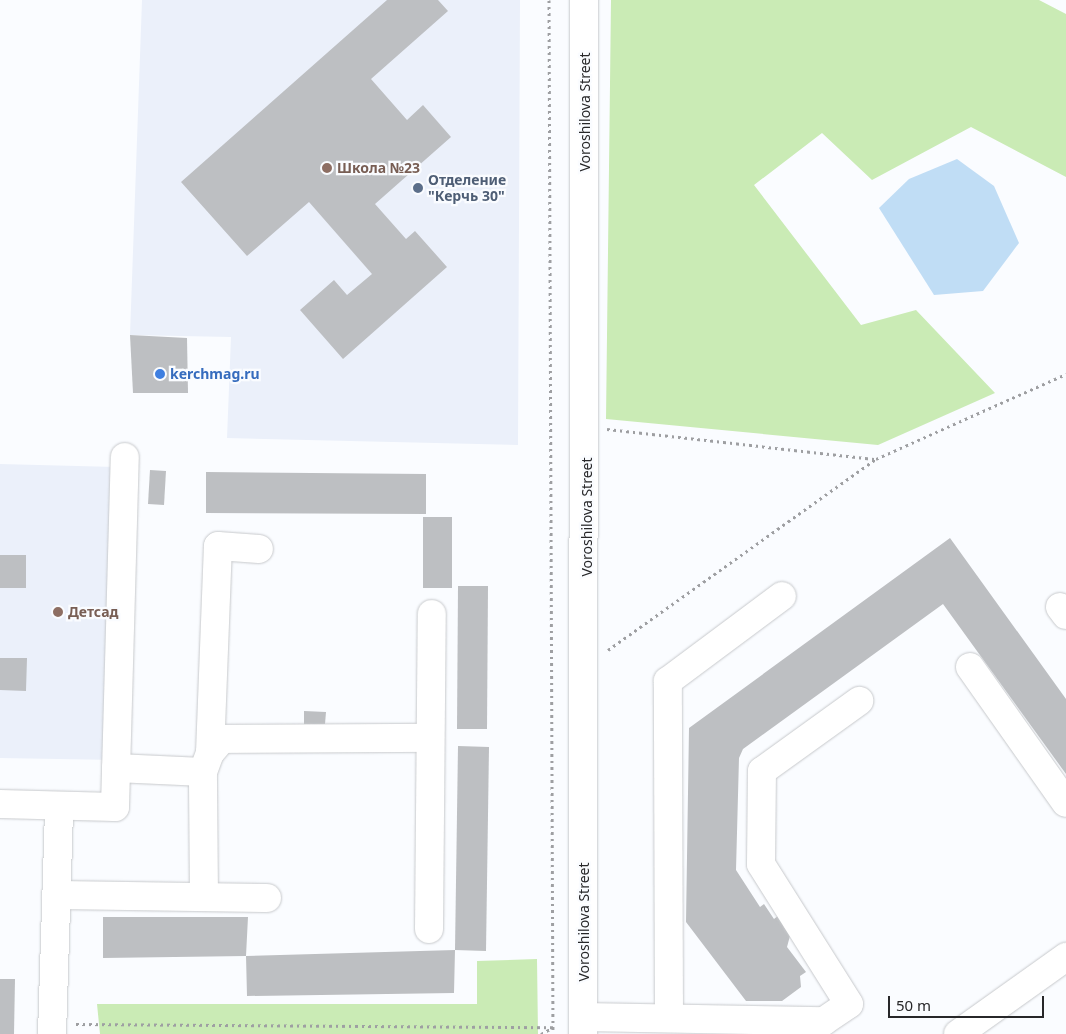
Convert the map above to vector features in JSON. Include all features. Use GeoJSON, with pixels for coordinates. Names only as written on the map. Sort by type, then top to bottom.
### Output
{"type":"FeatureCollection","features":[{"type":"Feature","properties":{"kind":"street","name":"Voroshilova Street"},"geometry":{"type":"LineString","coordinates":[[583,1025],[587,427],[584,0]]}},
{"type":"Feature","properties":{"kind":"street"},"geometry":{"type":"LineString","coordinates":[[0,804],[115,807],[125,457]]}},
{"type":"Feature","properties":{"kind":"street"},"geometry":{"type":"LineString","coordinates":[[204,897],[206,762],[218,546],[259,549]]}},
{"type":"Feature","properties":{"kind":"street"},"geometry":{"type":"LineString","coordinates":[[669,1018],[668,681],[782,596]]}},
{"type":"Feature","properties":{"kind":"street"},"geometry":{"type":"LineString","coordinates":[[429,929],[432,614]]}},
{"type":"Feature","properties":{"kind":"street"},"geometry":{"type":"LineString","coordinates":[[970,667],[1066,803]]}},
{"type":"Feature","properties":{"kind":"street"},"geometry":{"type":"LineString","coordinates":[[583,1025],[669,1018],[824,1022],[849,1004],[761,864],[762,771],[859,701]]}},
{"type":"Feature","properties":{"kind":"street"},"geometry":{"type":"LineString","coordinates":[[206,762],[222,739],[232,736],[430,738]]}},
{"type":"Feature","properties":{"kind":"street"},"geometry":{"type":"LineString","coordinates":[[116,768],[206,762]]}},
{"type":"Feature","properties":{"kind":"street"},"geometry":{"type":"LineString","coordinates":[[52,1029],[58,806]]}},
{"type":"Feature","properties":{"kind":"street"},"geometry":{"type":"LineString","coordinates":[[56,895],[267,898]]}},
{"type":"Feature","properties":{"kind":"street"},"geometry":{"type":"LineString","coordinates":[[958,1034],[1066,956]]}},
{"type":"Feature","properties":{"kind":"path"},"geometry":{"type":"LineString","coordinates":[[549,0],[553,1034]]}},
{"type":"Feature","properties":{"kind":"path"},"geometry":{"type":"LineString","coordinates":[[607,650],[876,459],[1066,374]]}},
{"type":"Feature","properties":{"kind":"path"},"geometry":{"type":"LineString","coordinates":[[587,427],[876,459]]}},
{"type":"Feature","properties":{"kind":"path"},"geometry":{"type":"LineString","coordinates":[[52,1029],[553,1027]]}},
{"type":"Feature","properties":{"kind":"path"},"geometry":{"type":"LineString","coordinates":[[541,1034],[553,1027]]}},
{"type":"Feature","properties":{"kind":"shaded area","name":"Школа №23"},"geometry":{"type":"Polygon","coordinates":[[[142,0],[520,0],[518,445],[227,438],[231,337],[130,335],[142,0]]]}},
{"type":"Feature","properties":{"kind":"shaded area","name":"Детсад"},"geometry":{"type":"Polygon","coordinates":[[[0,464],[116,467],[117,760],[0,758],[0,464]]]}},
{"type":"Feature","properties":{"kind":"green space"},"geometry":{"type":"Polygon","coordinates":[[[611,0],[1039,0],[1066,14],[1066,177],[971,127],[872,180],[822,133],[754,185],[861,325],[916,310],[995,393],[878,445],[606,419],[611,0]]]}},
{"type":"Feature","properties":{"kind":"green space"},"geometry":{"type":"Polygon","coordinates":[[[537,959],[538,1034],[100,1034],[97,1004],[477,1004],[477,961],[537,959]]]}},
{"type":"Feature","properties":{"kind":"water"},"geometry":{"type":"Polygon","coordinates":[[[957,159],[994,186],[1019,243],[983,291],[934,295],[879,208],[909,179],[957,159]]]}},
{"type":"Feature","properties":{"kind":"building"},"geometry":{"type":"Polygon","coordinates":[[[387,0],[438,0],[448,11],[371,79],[407,120],[423,105],[451,137],[375,204],[406,239],[415,231],[447,267],[343,359],[300,310],[334,280],[347,295],[372,274],[309,202],[247,256],[181,182],[387,0]]]}},
{"type":"Feature","properties":{"kind":"building","name":"kerchmag.ru"},"geometry":{"type":"Polygon","coordinates":[[[130,335],[187,338],[188,393],[133,393],[130,335]]]}},
{"type":"Feature","properties":{"kind":"building"},"geometry":{"type":"Polygon","coordinates":[[[150,470],[166,471],[164,505],[148,504],[150,470]]]}},
{"type":"Feature","properties":{"kind":"building"},"geometry":{"type":"Polygon","coordinates":[[[206,472],[426,474],[426,514],[206,513],[206,472]]]}},
{"type":"Feature","properties":{"kind":"building"},"geometry":{"type":"Polygon","coordinates":[[[423,517],[452,517],[452,588],[423,588],[423,517]]]}},
{"type":"Feature","properties":{"kind":"building"},"geometry":{"type":"Polygon","coordinates":[[[950,538],[1066,699],[1066,774],[943,604],[743,749],[739,758],[736,870],[760,907],[764,904],[774,919],[779,915],[791,932],[787,947],[806,972],[800,976],[801,987],[782,1001],[746,1001],[686,922],[689,728],[950,538]]]}},
{"type":"Feature","properties":{"kind":"building"},"geometry":{"type":"Polygon","coordinates":[[[0,555],[26,555],[26,588],[0,588],[0,555]]]}},
{"type":"Feature","properties":{"kind":"building"},"geometry":{"type":"Polygon","coordinates":[[[458,586],[488,586],[487,729],[457,729],[458,586]]]}},
{"type":"Feature","properties":{"kind":"building"},"geometry":{"type":"Polygon","coordinates":[[[0,658],[27,658],[26,691],[0,690],[0,658]]]}},
{"type":"Feature","properties":{"kind":"building"},"geometry":{"type":"Polygon","coordinates":[[[304,711],[326,712],[325,724],[304,724],[304,711]]]}},
{"type":"Feature","properties":{"kind":"building"},"geometry":{"type":"Polygon","coordinates":[[[458,746],[489,747],[486,951],[455,950],[458,746]]]}},
{"type":"Feature","properties":{"kind":"building"},"geometry":{"type":"Polygon","coordinates":[[[103,917],[248,917],[246,956],[103,958],[103,917]]]}},
{"type":"Feature","properties":{"kind":"building"},"geometry":{"type":"Polygon","coordinates":[[[455,950],[454,993],[247,996],[246,956],[455,950]]]}},
{"type":"Feature","properties":{"kind":"building"},"geometry":{"type":"Polygon","coordinates":[[[0,979],[15,979],[14,1034],[0,1034],[0,979]]]}},
{"type":"Feature","properties":{"kind":"place","name":"Школа №23"},"geometry":{"type":"Point","coordinates":[327,168]}},
{"type":"Feature","properties":{"kind":"place","name":"Отделение \"Керчь 30\""},"geometry":{"type":"Point","coordinates":[418,188]}},
{"type":"Feature","properties":{"kind":"place","name":"kerchmag.ru"},"geometry":{"type":"Point","coordinates":[160,374]}},
{"type":"Feature","properties":{"kind":"place","name":"Детсад"},"geometry":{"type":"Point","coordinates":[58,612]}}]}
